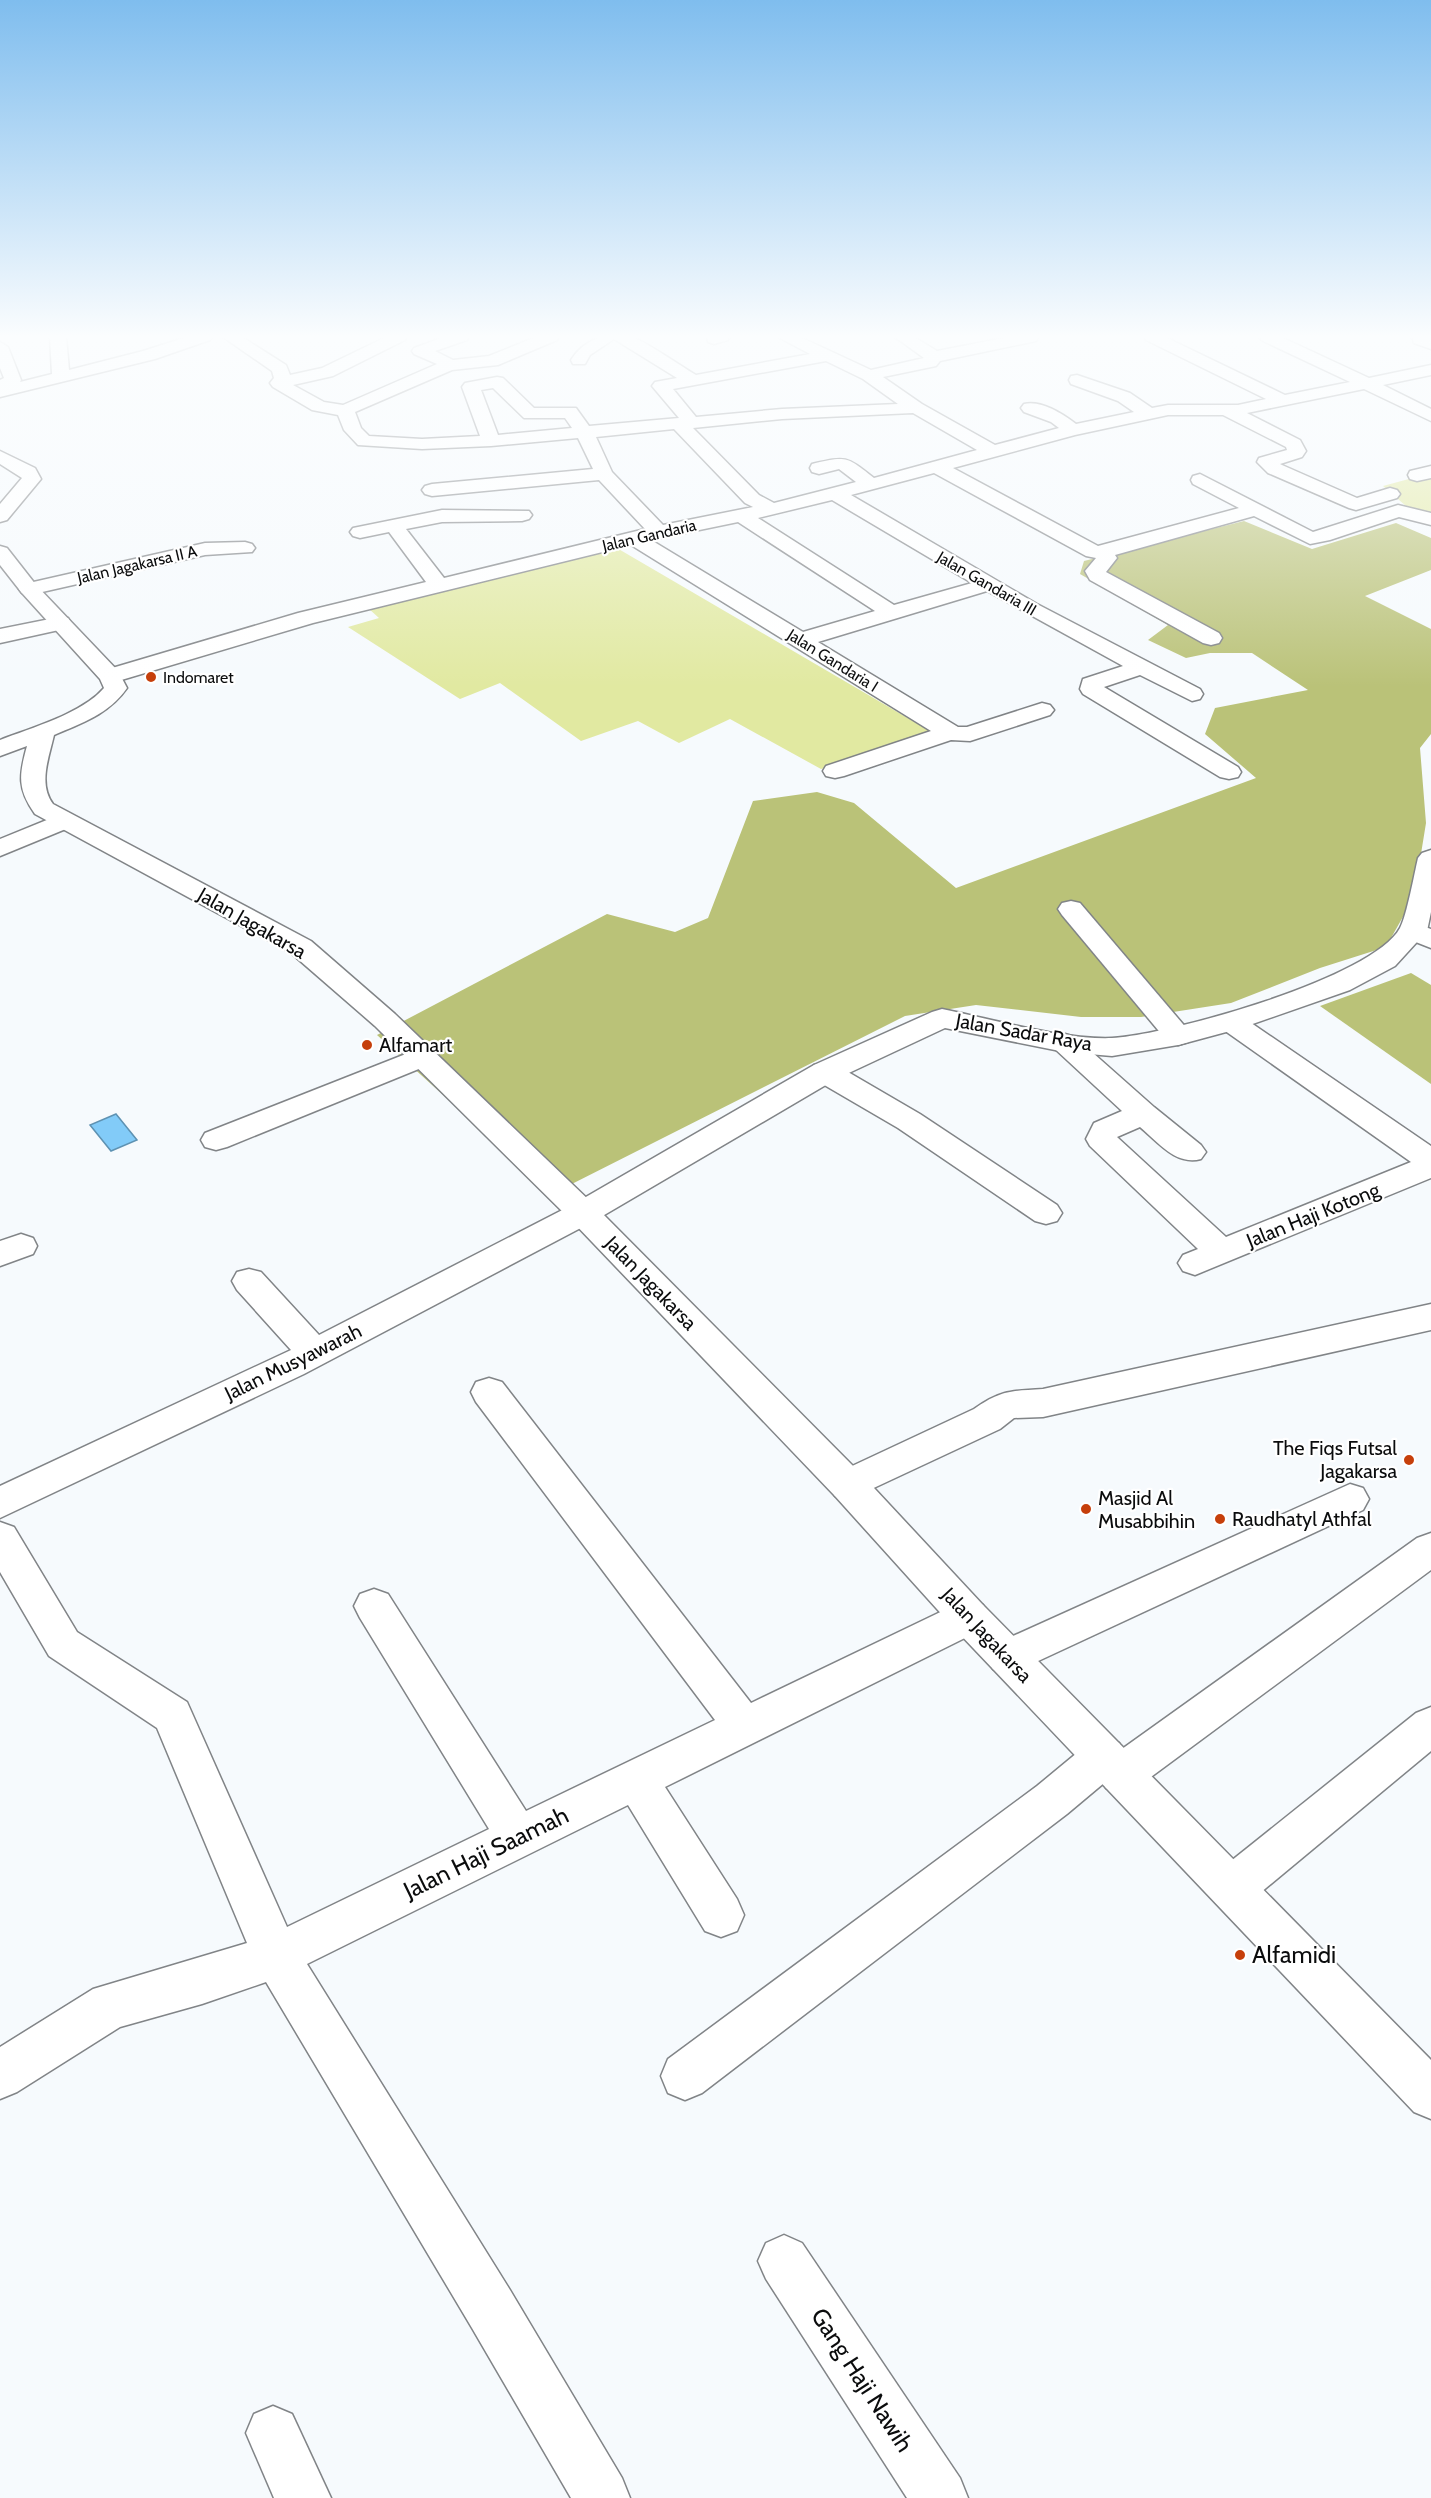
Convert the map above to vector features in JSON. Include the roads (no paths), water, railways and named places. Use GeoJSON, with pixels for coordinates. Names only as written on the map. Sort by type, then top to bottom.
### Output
{"type":"FeatureCollection","features":[{"type":"Feature","properties":{"kind":"street"},"geometry":{"type":"LineString","coordinates":[[595,454],[604,474],[658,532]]}},
{"type":"Feature","properties":{"kind":"street"},"geometry":{"type":"LineString","coordinates":[[712,454],[752,499],[773,510]]}},
{"type":"Feature","properties":{"kind":"street"},"geometry":{"type":"LineString","coordinates":[[961,479],[995,460],[985,454]]}},
{"type":"Feature","properties":{"kind":"street","name":"Jalan Gandaria"},"geometry":{"type":"LineString","coordinates":[[110,676],[306,618],[658,532],[773,510],[937,467],[995,460],[1012,454]]}},
{"type":"Feature","properties":{"kind":"street"},"geometry":{"type":"LineString","coordinates":[[1293,454],[1280,458],[1363,502],[1390,494]]}},
{"type":"Feature","properties":{"kind":"street"},"geometry":{"type":"LineString","coordinates":[[0,457],[28,471],[32,479],[0,516]]}},
{"type":"Feature","properties":{"kind":"street"},"geometry":{"type":"LineString","coordinates":[[819,468],[843,462],[870,484]]}},
{"type":"Feature","properties":{"kind":"street"},"geometry":{"type":"LineString","coordinates":[[937,467],[1088,550],[1102,553],[1257,509]]}},
{"type":"Feature","properties":{"kind":"street"},"geometry":{"type":"LineString","coordinates":[[432,490],[604,474]]}},
{"type":"Feature","properties":{"kind":"street"},"geometry":{"type":"LineString","coordinates":[[1200,480],[1257,509],[1281,525],[1310,538],[1323,536],[1398,511],[1431,519]]}},
{"type":"Feature","properties":{"kind":"street","name":"Jalan Gandaria III"},"geometry":{"type":"LineString","coordinates":[[835,494],[989,584],[1192,694]]}},
{"type":"Feature","properties":{"kind":"street"},"geometry":{"type":"LineString","coordinates":[[360,532],[442,516],[522,515]]}},
{"type":"Feature","properties":{"kind":"street"},"geometry":{"type":"LineString","coordinates":[[742,516],[890,612]]}},
{"type":"Feature","properties":{"kind":"street"},"geometry":{"type":"LineString","coordinates":[[394,526],[439,586]]}},
{"type":"Feature","properties":{"kind":"street","name":"Jalan Gandaria I"},"geometry":{"type":"LineString","coordinates":[[634,538],[950,732]]}},
{"type":"Feature","properties":{"kind":"street","name":"Jalan Jagakarsa II A"},"geometry":{"type":"LineString","coordinates":[[29,589],[205,549],[245,548]]}},
{"type":"Feature","properties":{"kind":"street"},"geometry":{"type":"LineString","coordinates":[[1102,553],[1107,558],[1095,571],[1097,576],[1211,638]]}},
{"type":"Feature","properties":{"kind":"street"},"geometry":{"type":"LineString","coordinates":[[0,749],[97,706],[110,697],[116,688],[110,676],[2,558]]}},
{"type":"Feature","properties":{"kind":"street"},"geometry":{"type":"LineString","coordinates":[[801,640],[989,584]]}},
{"type":"Feature","properties":{"kind":"street"},"geometry":{"type":"LineString","coordinates":[[0,636],[60,623]]}},
{"type":"Feature","properties":{"kind":"street"},"geometry":{"type":"LineString","coordinates":[[1141,668],[1091,684],[1091,689],[1229,772]]}},
{"type":"Feature","properties":{"kind":"street"},"geometry":{"type":"LineString","coordinates":[[835,771],[950,732],[960,735],[970,734],[1042,710]]}},
{"type":"Feature","properties":{"kind":"street","name":"Jalan Jagakarsa"},"geometry":{"type":"LineString","coordinates":[[43,731],[31,782],[33,795],[44,810],[302,947],[385,1020],[583,1213],[848,1485],[1007,1657],[1431,2095]]}},
{"type":"Feature","properties":{"kind":"street"},"geometry":{"type":"LineString","coordinates":[[0,848],[64,821]]}},
{"type":"Feature","properties":{"kind":"street","name":"Jalan Sadar Raya"},"geometry":{"type":"LineString","coordinates":[[583,1213],[825,1072],[942,1018],[1071,1048],[1112,1047],[1178,1036],[1231,1022],[1340,984],[1385,960],[1422,935],[1431,858]]}},
{"type":"Feature","properties":{"kind":"street"},"geometry":{"type":"LineString","coordinates":[[1071,909],[1178,1036]]}},
{"type":"Feature","properties":{"kind":"street"},"geometry":{"type":"LineString","coordinates":[[1231,1022],[1431,1161]]}},
{"type":"Feature","properties":{"kind":"street"},"geometry":{"type":"LineString","coordinates":[[1071,1048],[1121,1054]]}},
{"type":"Feature","properties":{"kind":"street"},"geometry":{"type":"LineString","coordinates":[[1071,1048],[1143,1114],[1190,1152]]}},
{"type":"Feature","properties":{"kind":"street"},"geometry":{"type":"LineString","coordinates":[[216,1140],[421,1057]]}},
{"type":"Feature","properties":{"kind":"street"},"geometry":{"type":"LineString","coordinates":[[825,1072],[909,1121],[1046,1213]]}},
{"type":"Feature","properties":{"kind":"street","name":"Jalan Haji Kotong"},"geometry":{"type":"LineString","coordinates":[[1143,1114],[1106,1130],[1101,1139],[1208,1258],[1431,1166]]}},
{"type":"Feature","properties":{"kind":"street","name":"Jalan Musyawarah"},"geometry":{"type":"LineString","coordinates":[[0,1503],[314,1353],[583,1213]]}},
{"type":"Feature","properties":{"kind":"street"},"geometry":{"type":"LineString","coordinates":[[249,1281],[314,1353]]}},
{"type":"Feature","properties":{"kind":"street"},"geometry":{"type":"LineString","coordinates":[[848,1485],[987,1419],[1006,1405],[1043,1402],[1431,1317]]}},
{"type":"Feature","properties":{"kind":"street"},"geometry":{"type":"LineString","coordinates":[[489,1392],[745,1727]]}},
{"type":"Feature","properties":{"kind":"street"},"geometry":{"type":"LineString","coordinates":[[1007,1657],[1350,1499]]}},
{"type":"Feature","properties":{"kind":"street"},"geometry":{"type":"LineString","coordinates":[[0,1538],[63,1644],[172,1715],[276,1956],[491,2309],[602,2498]]}},
{"type":"Feature","properties":{"kind":"street"},"geometry":{"type":"LineString","coordinates":[[685,2076],[1052,1800],[1112,1766],[1431,1549]]}},
{"type":"Feature","properties":{"kind":"street"},"geometry":{"type":"LineString","coordinates":[[374,1606],[518,1837]]}},
{"type":"Feature","properties":{"kind":"street","name":"Jalan Haji Saamah"},"geometry":{"type":"LineString","coordinates":[[0,2075],[110,2006],[202,1981],[276,1956],[969,1617]]}},
{"type":"Feature","properties":{"kind":"street"},"geometry":{"type":"LineString","coordinates":[[1232,1888],[1431,1726]]}},
{"type":"Feature","properties":{"kind":"street"},"geometry":{"type":"LineString","coordinates":[[636,1780],[721,1915]]}},
{"type":"Feature","properties":{"kind":"street","name":"Gang Haji Nawih"},"geometry":{"type":"LineString","coordinates":[[784,2261],[940,2498]]}},
{"type":"Feature","properties":{"kind":"street"},"geometry":{"type":"LineString","coordinates":[[273,2433],[303,2498]]}},
{"type":"Feature","properties":{"kind":"water"},"geometry":{"type":"Polygon","coordinates":[[[116,1114],[137,1140],[111,1151],[90,1125],[116,1114]]]}},
{"type":"Feature","properties":{"kind":"place","name":"Indomaret"},"geometry":{"type":"Point","coordinates":[151,677]}},
{"type":"Feature","properties":{"kind":"place","name":"Alfamart"},"geometry":{"type":"Point","coordinates":[367,1045]}},
{"type":"Feature","properties":{"kind":"place","name":"The Fiqs Futsal Jagakarsa"},"geometry":{"type":"Point","coordinates":[1409,1460]}},
{"type":"Feature","properties":{"kind":"place","name":"Masjid Al Musabbihin"},"geometry":{"type":"Point","coordinates":[1086,1509]}},
{"type":"Feature","properties":{"kind":"place","name":"Raudhatyl Athfal"},"geometry":{"type":"Point","coordinates":[1220,1519]}},
{"type":"Feature","properties":{"kind":"place","name":"Alfamidi"},"geometry":{"type":"Point","coordinates":[1240,1955]}}]}
